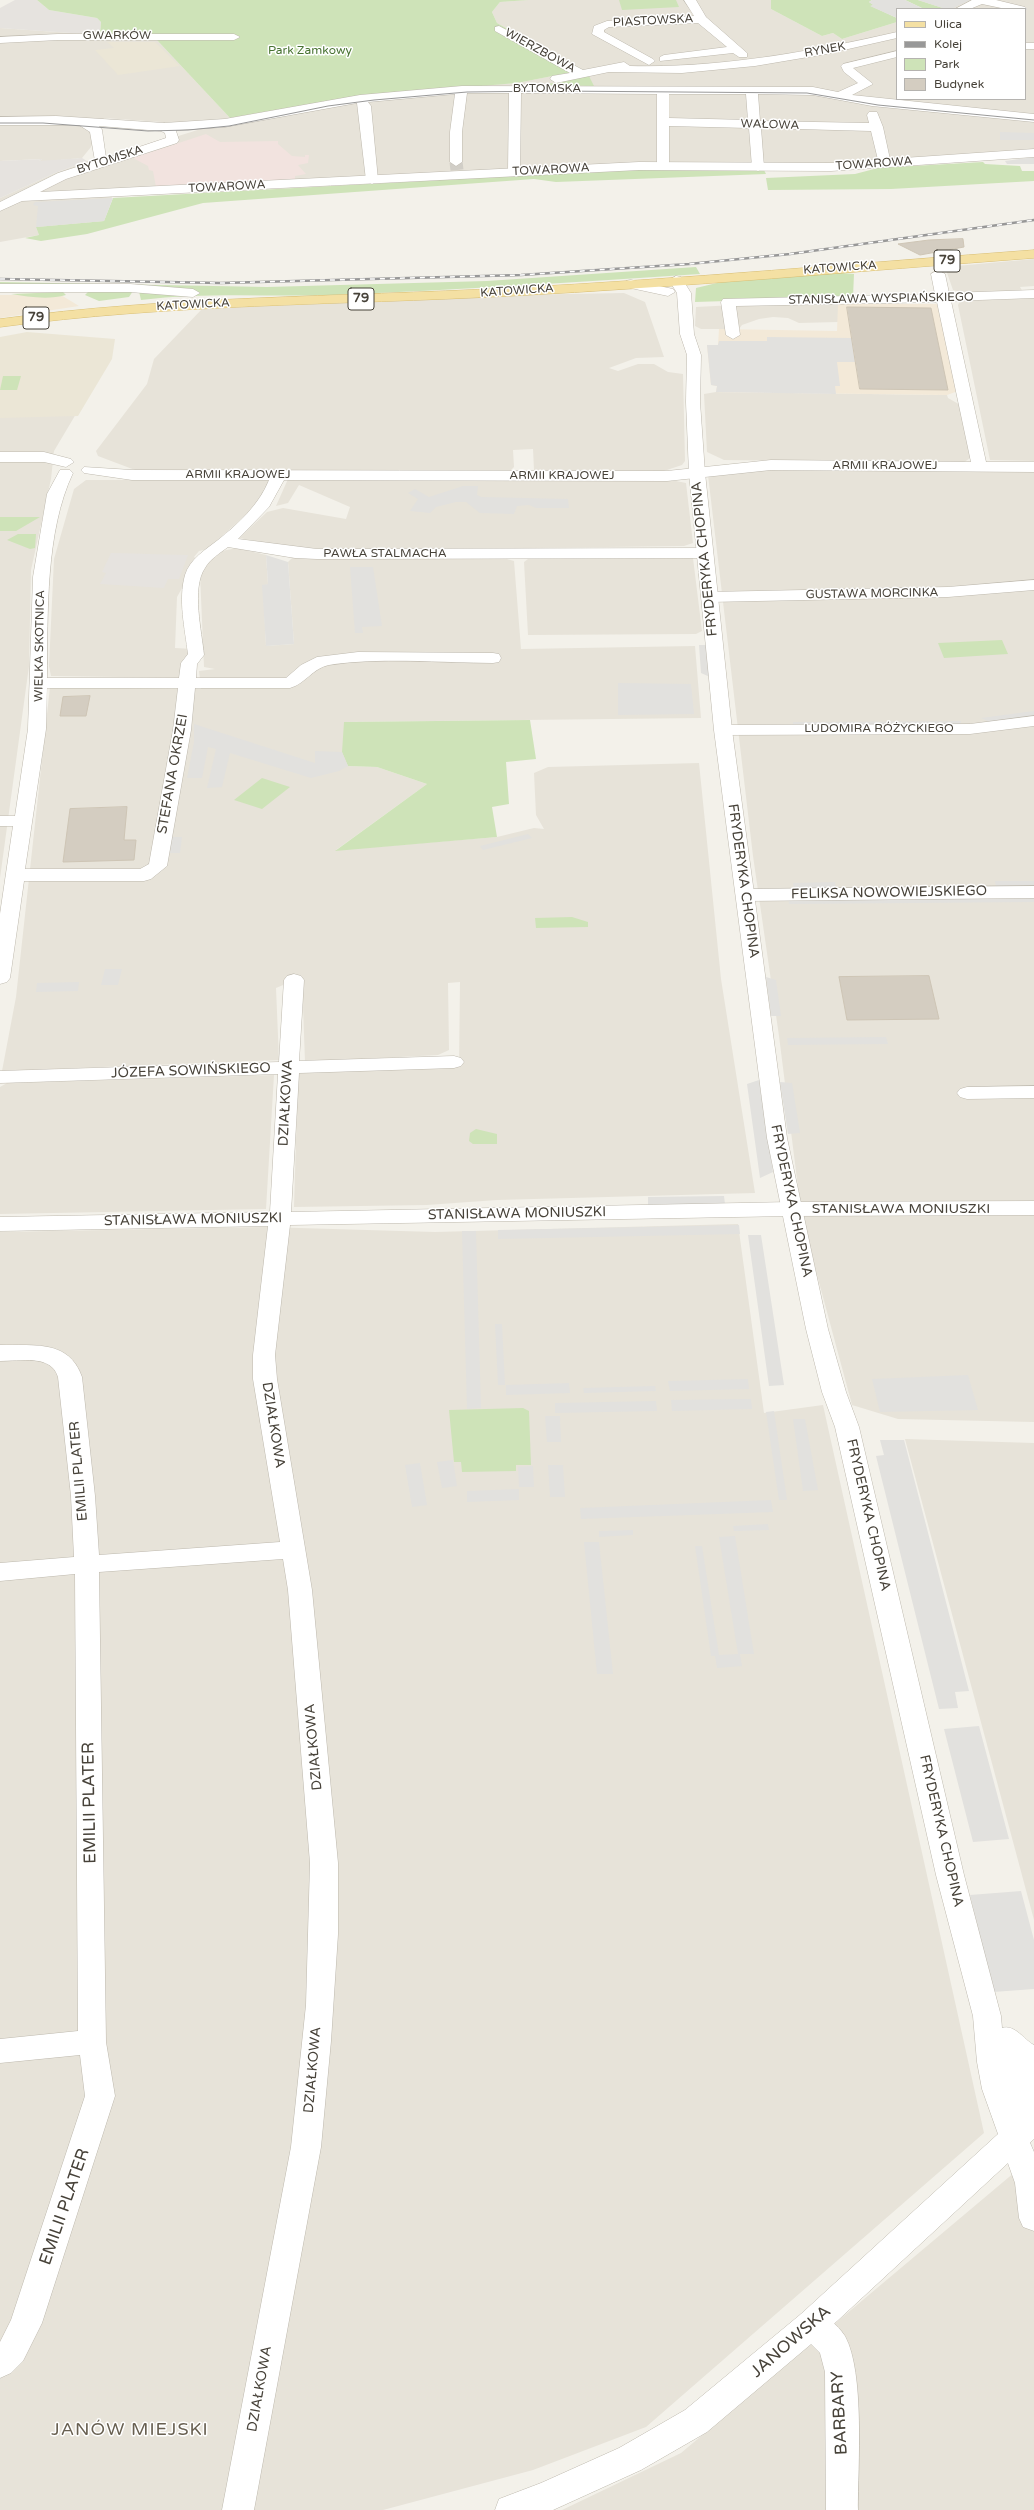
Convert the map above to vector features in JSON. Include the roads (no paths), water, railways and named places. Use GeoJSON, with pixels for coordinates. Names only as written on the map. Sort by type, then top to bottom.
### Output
{"type":"FeatureCollection","features":[{"type":"Feature","properties":{"kind":"main road","name":"KATOWICKA"},"geometry":{"type":"LineString","coordinates":[[672,284],[711,278],[1034,254]]}},
{"type":"Feature","properties":{"kind":"main road","name":"KATOWICKA"},"geometry":{"type":"LineString","coordinates":[[0,323],[73,313],[159,306],[449,295],[631,284]]}},
{"type":"Feature","properties":{"kind":"street"},"geometry":{"type":"LineString","coordinates":[[690,0],[701,19],[763,71]]}},
{"type":"Feature","properties":{"kind":"street"},"geometry":{"type":"LineString","coordinates":[[963,8],[981,0],[1017,8]]}},
{"type":"Feature","properties":{"kind":"street","name":"PIASTOWSKA"},"geometry":{"type":"LineString","coordinates":[[649,61],[598,34],[598,28],[606,24],[701,19]]}},
{"type":"Feature","properties":{"kind":"street","name":"WIERZBOWA"},"geometry":{"type":"LineString","coordinates":[[499,29],[581,74]]}},
{"type":"Feature","properties":{"kind":"street","name":"RYNEK"},"geometry":{"type":"LineString","coordinates":[[610,69],[700,69],[821,51],[896,35]]}},
{"type":"Feature","properties":{"kind":"street","name":"GWARKÓW"},"geometry":{"type":"LineString","coordinates":[[0,40],[65,37],[234,37]]}},
{"type":"Feature","properties":{"kind":"street"},"geometry":{"type":"LineString","coordinates":[[514,172],[515,89],[649,61],[736,49]]}},
{"type":"Feature","properties":{"kind":"street"},"geometry":{"type":"LineString","coordinates":[[821,51],[847,66]]}},
{"type":"Feature","properties":{"kind":"street","name":"RYNEK"},"geometry":{"type":"LineString","coordinates":[[841,95],[867,84],[865,81],[848,70],[847,66],[896,54]]}},
{"type":"Feature","properties":{"kind":"street"},"geometry":{"type":"LineString","coordinates":[[700,69],[713,90]]}},
{"type":"Feature","properties":{"kind":"street"},"geometry":{"type":"LineString","coordinates":[[773,80],[785,91]]}},
{"type":"Feature","properties":{"kind":"street","name":"BYTOMSKA"},"geometry":{"type":"LineString","coordinates":[[0,121],[114,123],[164,127],[225,123],[360,99],[462,90],[515,89],[813,91],[872,102],[1034,118]]}},
{"type":"Feature","properties":{"kind":"street"},"geometry":{"type":"LineString","coordinates":[[456,169],[456,132],[462,90]]}},
{"type":"Feature","properties":{"kind":"street"},"geometry":{"type":"LineString","coordinates":[[663,90],[663,165]]}},
{"type":"Feature","properties":{"kind":"street"},"geometry":{"type":"LineString","coordinates":[[752,91],[758,167]]}},
{"type":"Feature","properties":{"kind":"street"},"geometry":{"type":"LineString","coordinates":[[360,99],[365,106],[372,180]]}},
{"type":"Feature","properties":{"kind":"street"},"geometry":{"type":"LineString","coordinates":[[872,102],[869,103],[877,127],[885,164]]}},
{"type":"Feature","properties":{"kind":"street"},"geometry":{"type":"LineString","coordinates":[[82,122],[96,130]]}},
{"type":"Feature","properties":{"kind":"street","name":"WAŁOWA"},"geometry":{"type":"LineString","coordinates":[[664,122],[877,127]]}},
{"type":"Feature","properties":{"kind":"street"},"geometry":{"type":"LineString","coordinates":[[96,130],[114,123]]}},
{"type":"Feature","properties":{"kind":"street","name":"BYTOMSKA"},"geometry":{"type":"LineString","coordinates":[[0,208],[49,183],[104,162],[225,123]]}},
{"type":"Feature","properties":{"kind":"street"},"geometry":{"type":"LineString","coordinates":[[164,127],[171,131],[174,140]]}},
{"type":"Feature","properties":{"kind":"street"},"geometry":{"type":"LineString","coordinates":[[96,130],[100,160],[104,162]]}},
{"type":"Feature","properties":{"kind":"street","name":"TOWAROWA"},"geometry":{"type":"LineString","coordinates":[[21,197],[67,196],[372,180],[456,169],[514,172],[663,165],[824,167],[1034,153]]}},
{"type":"Feature","properties":{"kind":"street"},"geometry":{"type":"LineString","coordinates":[[49,183],[52,190],[67,196]]}},
{"type":"Feature","properties":{"kind":"street"},"geometry":{"type":"LineString","coordinates":[[938,274],[979,466]]}},
{"type":"Feature","properties":{"kind":"street"},"geometry":{"type":"LineString","coordinates":[[684,293],[694,284],[711,278]]}},
{"type":"Feature","properties":{"kind":"street"},"geometry":{"type":"LineString","coordinates":[[631,284],[672,284]]}},
{"type":"Feature","properties":{"kind":"street","name":"FRYDERYKA CHOPINA"},"geometry":{"type":"LineString","coordinates":[[672,284],[684,293],[683,339]]}},
{"type":"Feature","properties":{"kind":"street","name":"FRYDERYKA CHOPINA"},"geometry":{"type":"LineString","coordinates":[[672,284],[674,324],[683,339],[693,369],[697,473],[723,730],[777,1138],[817,1329],[834,1392],[847,1427],[952,1881],[980,1996],[987,2016],[991,2062],[997,2089],[1026,2127]]}},
{"type":"Feature","properties":{"kind":"street"},"geometry":{"type":"LineString","coordinates":[[0,288],[130,288],[193,293]]}},
{"type":"Feature","properties":{"kind":"street","name":"STANISŁAWA WYSPIAŃSKIEGO"},"geometry":{"type":"LineString","coordinates":[[733,335],[728,302],[854,301],[1034,294]]}},
{"type":"Feature","properties":{"kind":"street"},"geometry":{"type":"LineString","coordinates":[[0,457],[44,457],[65,468]]}},
{"type":"Feature","properties":{"kind":"street","name":"ARMII KRAJOWEJ"},"geometry":{"type":"LineString","coordinates":[[65,468],[78,474],[89,470],[132,475],[667,476],[772,465],[1034,467]]}},
{"type":"Feature","properties":{"kind":"street","name":"WIELKA SKOTNICA"},"geometry":{"type":"LineString","coordinates":[[0,978],[38,729],[41,577],[55,494],[65,468]]}},
{"type":"Feature","properties":{"kind":"street"},"geometry":{"type":"LineString","coordinates":[[188,684],[189,663],[196,655],[192,597],[193,576],[207,555],[225,542],[268,499],[278,476]]}},
{"type":"Feature","properties":{"kind":"street","name":"PAWŁA STALMACHA"},"geometry":{"type":"LineString","coordinates":[[225,542],[295,553],[317,554],[705,553]]}},
{"type":"Feature","properties":{"kind":"street","name":"GUSTAWA MORCINKA"},"geometry":{"type":"LineString","coordinates":[[709,597],[948,592],[1034,585]]}},
{"type":"Feature","properties":{"kind":"street"},"geometry":{"type":"LineString","coordinates":[[40,683],[188,684],[290,682],[307,669],[323,661],[358,657],[493,658]]}},
{"type":"Feature","properties":{"kind":"street","name":"STEFANA OKRZEI"},"geometry":{"type":"LineString","coordinates":[[15,875],[144,875],[158,866],[182,730],[188,684]]}},
{"type":"Feature","properties":{"kind":"street","name":"LUDOMIRA RÓŻYCKIEGO"},"geometry":{"type":"LineString","coordinates":[[723,730],[970,729],[1034,721]]}},
{"type":"Feature","properties":{"kind":"street"},"geometry":{"type":"LineString","coordinates":[[0,821],[23,821]]}},
{"type":"Feature","properties":{"kind":"street","name":"FELIKSA NOWOWIEJSKIEGO"},"geometry":{"type":"LineString","coordinates":[[744,895],[1034,892]]}},
{"type":"Feature","properties":{"kind":"street","name":"DZIAŁKOWA"},"geometry":{"type":"LineString","coordinates":[[238,2510],[306,2147],[313,2085],[324,1906],[324,1856],[300,1590],[265,1373],[264,1355],[280,1218],[287,1067],[294,980]]}},
{"type":"Feature","properties":{"kind":"street","name":"JÓZEFA SOWIŃSKIEGO"},"geometry":{"type":"LineString","coordinates":[[0,1077],[454,1062]]}},
{"type":"Feature","properties":{"kind":"street"},"geometry":{"type":"LineString","coordinates":[[967,1093],[1034,1092]]}},
{"type":"Feature","properties":{"kind":"street","name":"STANISŁAWA MONIUSZKI"},"geometry":{"type":"LineString","coordinates":[[0,1224],[791,1209],[1034,1208]]}},
{"type":"Feature","properties":{"kind":"street","name":"EMILII PLATER"},"geometry":{"type":"LineString","coordinates":[[0,1353],[49,1356],[60,1359],[67,1366],[70,1377],[83,1496],[87,1564],[92,2042],[100,2096],[90,2132],[26,2323],[12,2351],[0,2363]]}},
{"type":"Feature","properties":{"kind":"street"},"geometry":{"type":"LineString","coordinates":[[0,1572],[87,1564],[294,1550]]}},
{"type":"Feature","properties":{"kind":"street","name":"FRYDERYKA CHOPINA"},"geometry":{"type":"LineString","coordinates":[[987,2016],[1018,2050],[1034,2060]]}},
{"type":"Feature","properties":{"kind":"street","name":"FRYDERYKA CHOPINA"},"geometry":{"type":"LineString","coordinates":[[1006,2038],[1028,2096],[1026,2127]]}},
{"type":"Feature","properties":{"kind":"street"},"geometry":{"type":"LineString","coordinates":[[0,2051],[92,2042]]}},
{"type":"Feature","properties":{"kind":"street"},"geometry":{"type":"LineString","coordinates":[[1026,2127],[1034,2218]]}},
{"type":"Feature","properties":{"kind":"street","name":"JANOWSKA"},"geometry":{"type":"LineString","coordinates":[[511,2510],[549,2496],[630,2459],[696,2420],[812,2324],[1026,2127]]}},
{"type":"Feature","properties":{"kind":"street","name":"BARBARY"},"geometry":{"type":"LineString","coordinates":[[812,2324],[832,2345],[841,2372],[842,2510]]}},
{"type":"Feature","properties":{"kind":"tunnel"},"geometry":{"type":"LineString","coordinates":[[456,162],[457,170]]}},
{"type":"Feature","properties":{"kind":"tram line"},"geometry":{"type":"LineString","coordinates":[[0,123],[43,123],[148,131],[188,130],[229,126],[328,106],[374,100],[467,92],[554,91],[807,93],[878,105],[1034,120]]}},
{"type":"Feature","properties":{"kind":"railway"},"geometry":{"type":"LineString","coordinates":[[0,279],[221,283],[521,275],[689,264],[790,254],[1034,220]]}},
{"type":"Feature","properties":{"kind":"district","name":"JANÓW MIEJSKI"},"geometry":{"type":"Point","coordinates":[130,2430]}},
{"type":"Feature","properties":{"kind":"park label","name":"Park Zamkowy"},"geometry":{"type":"Point","coordinates":[310,51]}}]}
